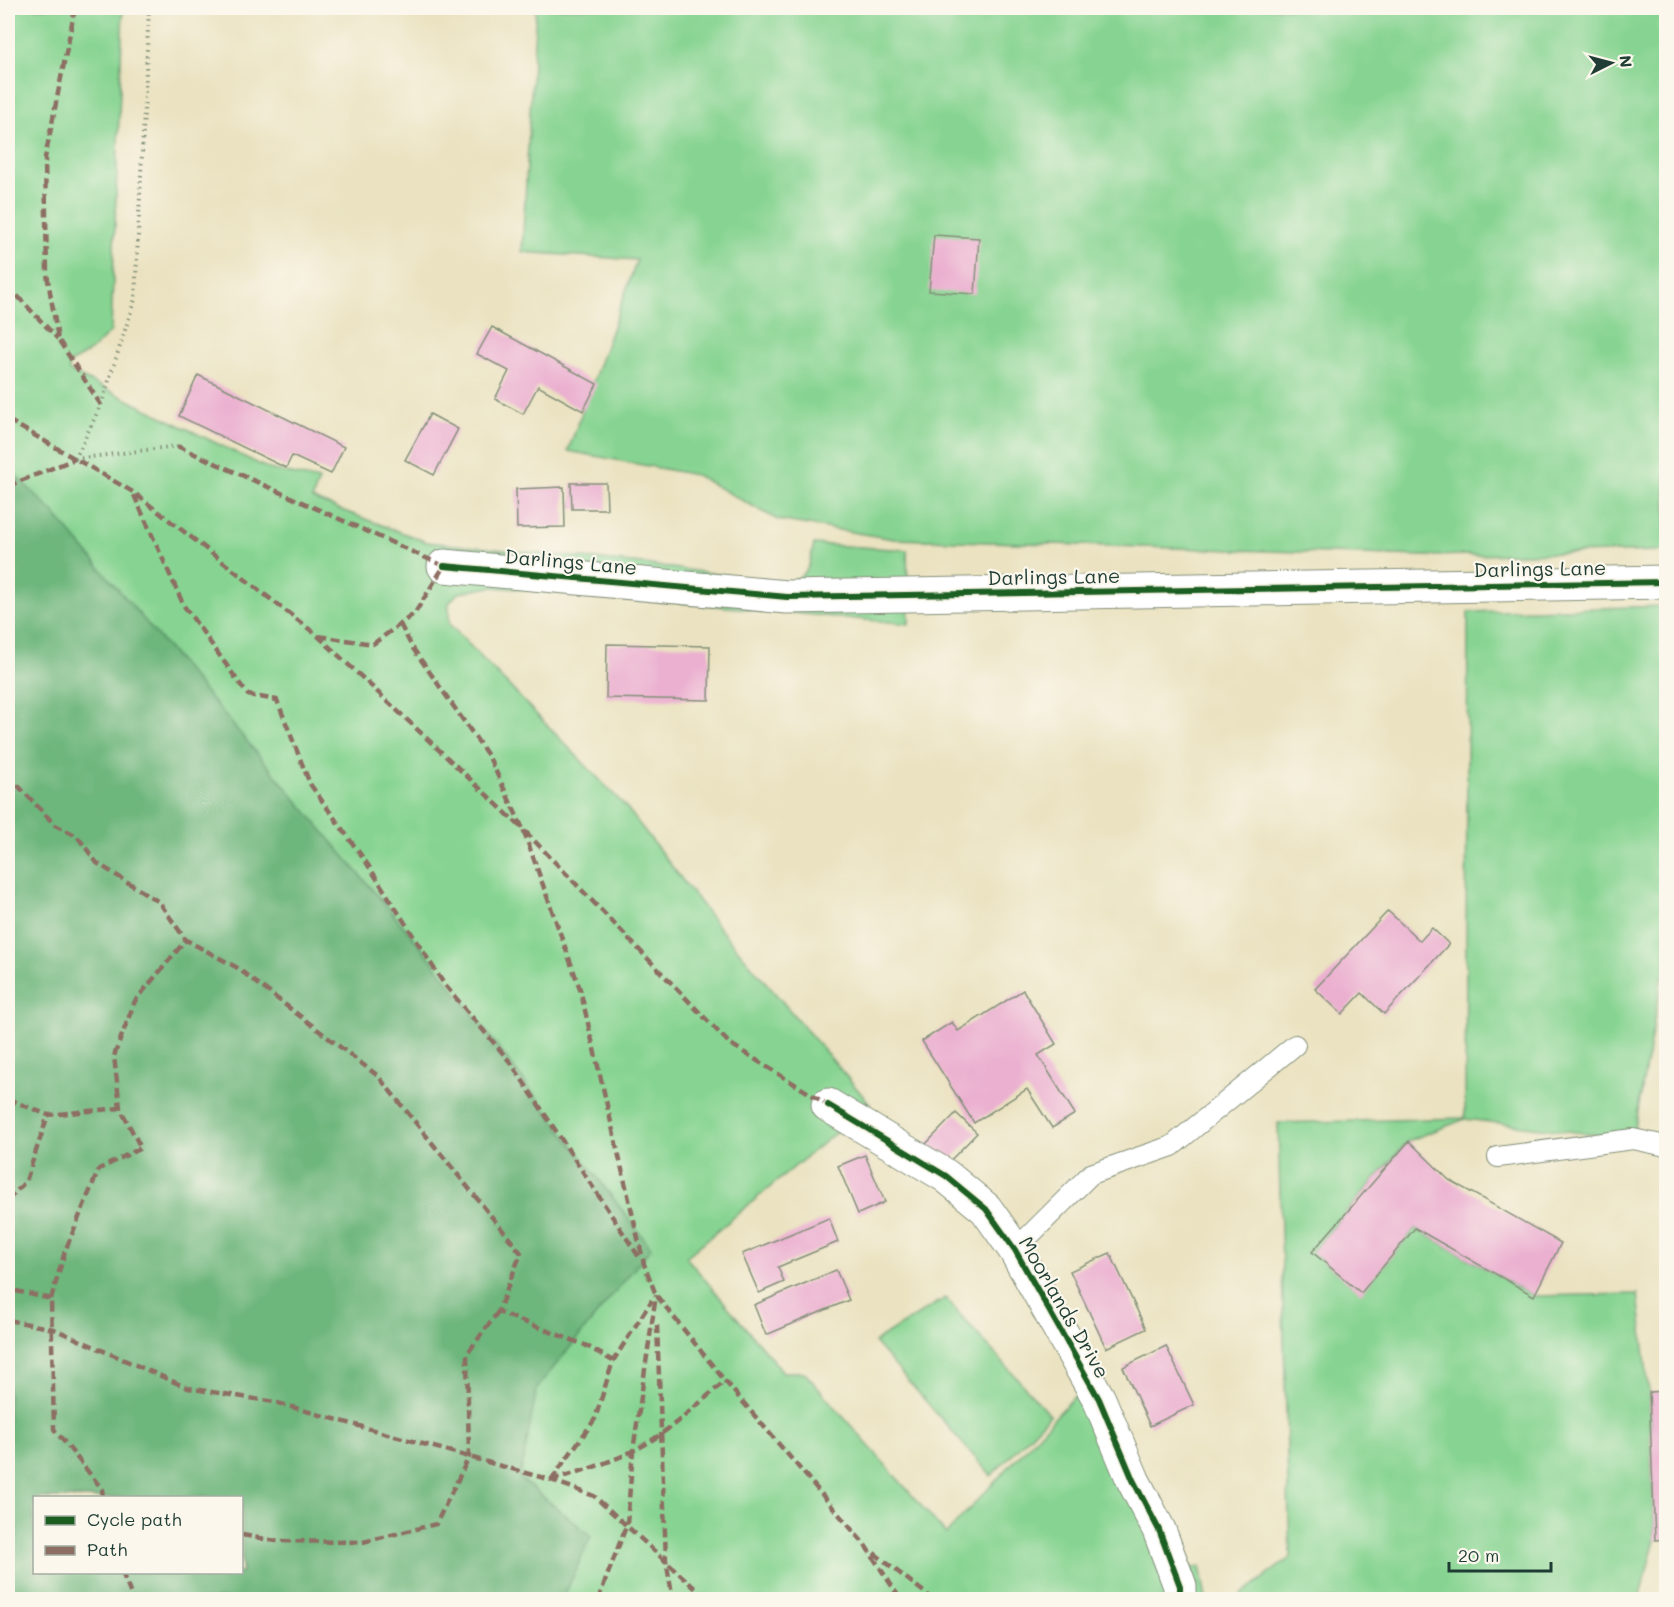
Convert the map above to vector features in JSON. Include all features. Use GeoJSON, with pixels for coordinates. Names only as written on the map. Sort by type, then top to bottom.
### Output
{"type":"FeatureCollection","features":[{"type":"Feature","properties":{"kind":"street","name":"Darlings Lane"},"geometry":{"type":"LineString","coordinates":[[444,566],[787,597],[1666,582]]}},
{"type":"Feature","properties":{"kind":"street","name":"Moorlands Drive"},"geometry":{"type":"LineString","coordinates":[[828,1105],[946,1176],[986,1209],[1015,1250],[1099,1399],[1133,1480],[1159,1530],[1180,1586],[1180,1599]]}},
{"type":"Feature","properties":{"kind":"lane"},"geometry":{"type":"LineString","coordinates":[[1015,1250],[1091,1173],[1172,1146],[1295,1045]]}},
{"type":"Feature","properties":{"kind":"lane"},"geometry":{"type":"LineString","coordinates":[[1498,1158],[1633,1139],[1666,1146]]}},
{"type":"Feature","properties":{"kind":"path"},"geometry":{"type":"LineString","coordinates":[[149,8],[135,299],[101,405],[75,459],[177,446]]}},
{"type":"Feature","properties":{"kind":"green space"},"geometry":{"type":"Polygon","coordinates":[[[8,8],[123,8],[111,331],[92,350],[69,364],[69,371],[269,469],[319,480],[312,499],[427,542],[642,564],[785,583],[799,577],[807,569],[814,544],[907,550],[909,624],[591,594],[491,587],[458,593],[449,603],[449,624],[627,808],[720,929],[870,1104],[686,1257],[783,1372],[804,1372],[946,1534],[1074,1397],[1099,1390],[1192,1569],[1200,1566],[1206,1599],[8,1600],[8,8]]]}},
{"type":"Feature","properties":{"kind":"green space"},"geometry":{"type":"Polygon","coordinates":[[[536,8],[1666,8],[1666,551],[1423,556],[894,539],[778,520],[696,475],[568,451],[637,260],[522,252],[536,8]]]}},
{"type":"Feature","properties":{"kind":"green space"},"geometry":{"type":"Polygon","coordinates":[[[8,468],[52,511],[427,954],[651,1248],[537,1388],[520,1478],[591,1536],[563,1599],[8,1599],[8,468]]]}},
{"type":"Feature","properties":{"kind":"green space"},"geometry":{"type":"Polygon","coordinates":[[[1666,606],[1666,976],[1662,976],[1633,1139],[1465,1119],[1408,1141],[1312,1252],[1361,1292],[1415,1228],[1534,1296],[1638,1294],[1649,1392],[1655,1540],[1639,1599],[1234,1600],[1290,1558],[1278,1123],[1465,1118],[1468,612],[1666,606]]]}},
{"type":"Feature","properties":{"kind":"green space"},"geometry":{"type":"Polygon","coordinates":[[[945,1298],[1050,1415],[991,1476],[874,1342],[945,1298]]]}},
{"type":"Feature","properties":{"kind":"building"},"geometry":{"type":"Polygon","coordinates":[[[934,235],[979,238],[975,294],[929,291],[934,235]]]}},
{"type":"Feature","properties":{"kind":"building"},"geometry":{"type":"Polygon","coordinates":[[[492,327],[597,384],[583,411],[538,386],[523,414],[495,399],[509,371],[477,354],[492,327]]]}},
{"type":"Feature","properties":{"kind":"building"},"geometry":{"type":"Polygon","coordinates":[[[198,375],[344,447],[331,474],[292,456],[286,468],[179,416],[198,375]]]}},
{"type":"Feature","properties":{"kind":"building"},"geometry":{"type":"Polygon","coordinates":[[[430,414],[458,429],[434,475],[405,460],[430,414]]]}},
{"type":"Feature","properties":{"kind":"building"},"geometry":{"type":"Polygon","coordinates":[[[571,483],[606,483],[607,509],[572,509],[571,483]]]}},
{"type":"Feature","properties":{"kind":"building"},"geometry":{"type":"Polygon","coordinates":[[[564,487],[565,527],[517,528],[516,489],[564,487]]]}},
{"type":"Feature","properties":{"kind":"building"},"geometry":{"type":"Polygon","coordinates":[[[607,644],[710,646],[709,700],[606,698],[607,644]]]}},
{"type":"Feature","properties":{"kind":"building"},"geometry":{"type":"Polygon","coordinates":[[[1388,911],[1420,941],[1432,928],[1449,944],[1384,1014],[1362,993],[1342,1014],[1315,989],[1388,911]]]}},
{"type":"Feature","properties":{"kind":"building"},"geometry":{"type":"Polygon","coordinates":[[[1023,990],[1056,1044],[1038,1055],[1075,1114],[1052,1128],[1027,1089],[974,1123],[922,1041],[952,1022],[958,1031],[1023,990]]]}},
{"type":"Feature","properties":{"kind":"building"},"geometry":{"type":"Polygon","coordinates":[[[956,1113],[977,1133],[944,1167],[923,1147],[956,1113]]]}},
{"type":"Feature","properties":{"kind":"building"},"geometry":{"type":"Polygon","coordinates":[[[1409,1141],[1449,1180],[1561,1243],[1534,1296],[1415,1228],[1361,1293],[1312,1252],[1409,1141]]]}},
{"type":"Feature","properties":{"kind":"building"},"geometry":{"type":"Polygon","coordinates":[[[865,1155],[885,1202],[858,1214],[838,1166],[865,1155]]]}},
{"type":"Feature","properties":{"kind":"building"},"geometry":{"type":"Polygon","coordinates":[[[829,1218],[838,1242],[778,1267],[784,1282],[759,1293],[742,1254],[829,1218]]]}},
{"type":"Feature","properties":{"kind":"building"},"geometry":{"type":"Polygon","coordinates":[[[1110,1253],[1146,1329],[1106,1348],[1070,1271],[1110,1253]]]}},
{"type":"Feature","properties":{"kind":"building"},"geometry":{"type":"Polygon","coordinates":[[[836,1270],[849,1300],[766,1335],[754,1305],[836,1270]]]}},
{"type":"Feature","properties":{"kind":"building"},"geometry":{"type":"Polygon","coordinates":[[[1166,1346],[1194,1405],[1150,1426],[1123,1367],[1166,1346]]]}},
{"type":"Feature","properties":{"kind":"building"},"geometry":{"type":"Polygon","coordinates":[[[1666,1391],[1666,1539],[1655,1540],[1649,1392],[1666,1391]]]}},
{"type":"Feature","properties":{"kind":"marked path"},"geometry":{"type":"LineString","coordinates":[[75,8],[45,158],[47,274],[58,339],[101,405]]}},
{"type":"Feature","properties":{"kind":"marked path"},"geometry":{"type":"LineString","coordinates":[[8,286],[58,339]]}},
{"type":"Feature","properties":{"kind":"marked path"},"geometry":{"type":"LineString","coordinates":[[8,420],[133,492],[318,636],[523,829],[580,989],[644,1264],[656,1295],[725,1381],[865,1545],[901,1600]]}},
{"type":"Feature","properties":{"kind":"marked path"},"geometry":{"type":"LineString","coordinates":[[177,446],[444,566],[415,613],[373,644],[318,636]]}},
{"type":"Feature","properties":{"kind":"marked path"},"geometry":{"type":"LineString","coordinates":[[8,486],[75,459]]}},
{"type":"Feature","properties":{"kind":"marked path"},"geometry":{"type":"LineString","coordinates":[[8,503],[13,483]]}},
{"type":"Feature","properties":{"kind":"marked path"},"geometry":{"type":"LineString","coordinates":[[134,495],[184,606],[248,695],[277,700],[310,784],[368,865],[444,984],[511,1063],[639,1257]]}},
{"type":"Feature","properties":{"kind":"marked path"},"geometry":{"type":"LineString","coordinates":[[400,624],[412,647],[489,757],[523,829],[729,1043],[828,1105]]}},
{"type":"Feature","properties":{"kind":"marked path"},"geometry":{"type":"LineString","coordinates":[[8,775],[55,825],[77,836],[97,863],[159,902],[186,940],[236,967],[378,1076],[521,1253],[498,1312],[585,1345],[613,1361]]}},
{"type":"Feature","properties":{"kind":"marked path"},"geometry":{"type":"LineString","coordinates":[[51,1299],[65,1251],[99,1169],[141,1148],[120,1108],[114,1056],[135,1001],[186,940]]}},
{"type":"Feature","properties":{"kind":"marked path"},"geometry":{"type":"LineString","coordinates":[[8,1099],[48,1115],[120,1108]]}},
{"type":"Feature","properties":{"kind":"marked path"},"geometry":{"type":"LineString","coordinates":[[8,1200],[26,1181],[48,1115]]}},
{"type":"Feature","properties":{"kind":"marked path"},"geometry":{"type":"LineString","coordinates":[[8,1279],[16,1291],[51,1299],[54,1429],[102,1489],[103,1496]]}},
{"type":"Feature","properties":{"kind":"marked path"},"geometry":{"type":"LineString","coordinates":[[598,1600],[627,1524],[633,1451],[656,1295]]}},
{"type":"Feature","properties":{"kind":"marked path"},"geometry":{"type":"LineString","coordinates":[[551,1480],[595,1419],[613,1361],[652,1300]]}},
{"type":"Feature","properties":{"kind":"marked path"},"geometry":{"type":"LineString","coordinates":[[243,1535],[276,1541],[363,1542],[436,1524],[469,1457],[467,1354],[498,1312]]}},
{"type":"Feature","properties":{"kind":"marked path"},"geometry":{"type":"LineString","coordinates":[[8,1320],[54,1329],[188,1388],[274,1402],[551,1480],[594,1496],[708,1600]]}},
{"type":"Feature","properties":{"kind":"marked path"},"geometry":{"type":"LineString","coordinates":[[657,1325],[666,1560],[673,1600]]}},
{"type":"Feature","properties":{"kind":"marked path"},"geometry":{"type":"LineString","coordinates":[[551,1480],[580,1472],[635,1450],[677,1422],[725,1381]]}},
{"type":"Feature","properties":{"kind":"marked path"},"geometry":{"type":"LineString","coordinates":[[874,1553],[934,1600]]}},
{"type":"Feature","properties":{"kind":"marked path"},"geometry":{"type":"LineString","coordinates":[[123,1574],[133,1600]]}},
{"type":"Feature","properties":{"kind":"cycle path"},"geometry":{"type":"LineString","coordinates":[[444,566],[787,597],[1666,582]]}},
{"type":"Feature","properties":{"kind":"cycle path"},"geometry":{"type":"LineString","coordinates":[[828,1105],[946,1176],[986,1209],[1015,1250],[1099,1399],[1133,1480],[1159,1530],[1180,1586],[1180,1600]]}}]}
